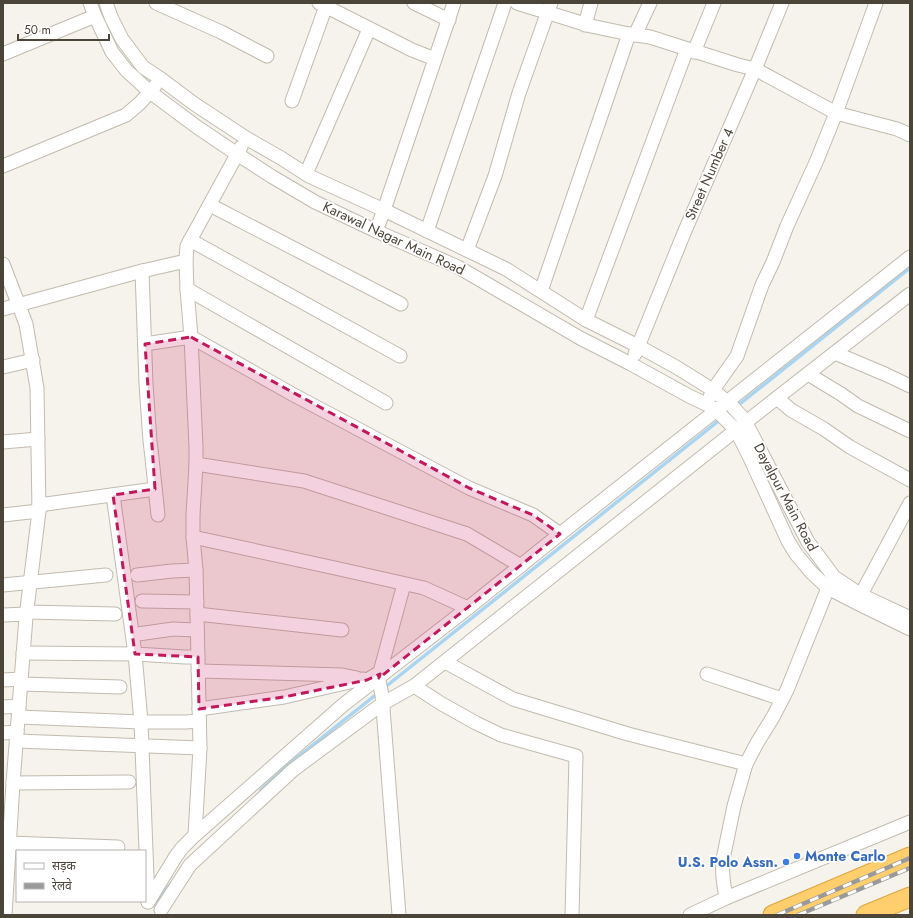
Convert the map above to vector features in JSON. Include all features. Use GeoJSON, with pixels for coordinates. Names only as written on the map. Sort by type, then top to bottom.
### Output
{"type":"FeatureCollection","features":[{"type":"Feature","properties":{"kind":"highway"},"geometry":{"type":"LineString","coordinates":[[773,915],[910,857]]}},
{"type":"Feature","properties":{"kind":"highway"},"geometry":{"type":"LineString","coordinates":[[866,915],[910,897]]}},
{"type":"Feature","properties":{"kind":"street","name":"Karawal Nagar Main Road"},"geometry":{"type":"LineString","coordinates":[[90,3],[112,52],[126,70],[150,92],[197,127],[237,154],[316,202],[376,231],[458,267],[580,338],[631,364],[740,424]]}},
{"type":"Feature","properties":{"kind":"street","name":"Karawal Nagar Main Road"},"geometry":{"type":"LineString","coordinates":[[106,3],[122,39],[143,67],[161,78],[193,103],[246,138],[306,174],[506,269],[586,320],[676,367],[713,390],[729,404],[740,424]]}},
{"type":"Feature","properties":{"kind":"street"},"geometry":{"type":"LineString","coordinates":[[156,3],[179,8],[267,56]]}},
{"type":"Feature","properties":{"kind":"street"},"geometry":{"type":"LineString","coordinates":[[414,3],[449,20]]}},
{"type":"Feature","properties":{"kind":"street"},"geometry":{"type":"LineString","coordinates":[[376,231],[428,83],[434,59],[454,3]]}},
{"type":"Feature","properties":{"kind":"street"},"geometry":{"type":"LineString","coordinates":[[427,231],[505,3]]}},
{"type":"Feature","properties":{"kind":"street"},"geometry":{"type":"LineString","coordinates":[[517,3],[549,8],[585,24],[650,37],[755,69],[836,113],[897,129],[910,135]]}},
{"type":"Feature","properties":{"kind":"street"},"geometry":{"type":"LineString","coordinates":[[585,24],[591,3]]}},
{"type":"Feature","properties":{"kind":"street"},"geometry":{"type":"LineString","coordinates":[[541,291],[632,34],[650,3]]}},
{"type":"Feature","properties":{"kind":"street"},"geometry":{"type":"LineString","coordinates":[[586,320],[690,50],[714,3]]}},
{"type":"Feature","properties":{"kind":"street","name":"Street Number 4"},"geometry":{"type":"LineString","coordinates":[[631,364],[684,233],[782,3]]}},
{"type":"Feature","properties":{"kind":"street"},"geometry":{"type":"LineString","coordinates":[[715,410],[713,390],[737,356],[762,285],[773,262],[786,226],[817,160],[836,113],[876,3]]}},
{"type":"Feature","properties":{"kind":"street"},"geometry":{"type":"LineString","coordinates":[[292,102],[322,5],[412,50],[434,59]]}},
{"type":"Feature","properties":{"kind":"street"},"geometry":{"type":"LineString","coordinates":[[467,250],[495,176],[519,93],[549,8]]}},
{"type":"Feature","properties":{"kind":"street"},"geometry":{"type":"LineString","coordinates":[[3,54],[95,16]]}},
{"type":"Feature","properties":{"kind":"street"},"geometry":{"type":"LineString","coordinates":[[306,174],[369,29]]}},
{"type":"Feature","properties":{"kind":"street"},"geometry":{"type":"LineString","coordinates":[[3,166],[126,115],[133,110],[161,78]]}},
{"type":"Feature","properties":{"kind":"street"},"geometry":{"type":"LineString","coordinates":[[194,835],[200,748],[196,570],[192,515],[196,464],[191,337],[187,289],[187,246],[246,138]]}},
{"type":"Feature","properties":{"kind":"street"},"geometry":{"type":"LineString","coordinates":[[210,206],[401,304]]}},
{"type":"Feature","properties":{"kind":"street"},"geometry":{"type":"LineString","coordinates":[[190,240],[400,356]]}},
{"type":"Feature","properties":{"kind":"street"},"geometry":{"type":"LineString","coordinates":[[113,495],[134,654],[141,722],[148,902],[176,856],[194,835],[343,705],[521,566],[715,410],[729,404],[910,257]]}},
{"type":"Feature","properties":{"kind":"street"},"geometry":{"type":"LineString","coordinates":[[3,309],[19,306],[142,271],[186,261]]}},
{"type":"Feature","properties":{"kind":"street"},"geometry":{"type":"LineString","coordinates":[[3,264],[26,324],[38,388],[39,508],[26,613],[17,736],[10,780],[7,845],[9,890],[5,915]]}},
{"type":"Feature","properties":{"kind":"street"},"geometry":{"type":"LineString","coordinates":[[142,271],[146,384],[158,516]]}},
{"type":"Feature","properties":{"kind":"street"},"geometry":{"type":"LineString","coordinates":[[187,289],[386,403]]}},
{"type":"Feature","properties":{"kind":"street"},"geometry":{"type":"LineString","coordinates":[[161,910],[190,865],[293,770],[382,699],[414,686],[740,424],[777,398],[910,294]]}},
{"type":"Feature","properties":{"kind":"street"},"geometry":{"type":"LineString","coordinates":[[145,344],[191,337],[292,394],[469,488],[533,515],[560,534]]}},
{"type":"Feature","properties":{"kind":"street"},"geometry":{"type":"LineString","coordinates":[[835,352],[910,386]]}},
{"type":"Feature","properties":{"kind":"street"},"geometry":{"type":"LineString","coordinates":[[3,367],[33,360]]}},
{"type":"Feature","properties":{"kind":"street"},"geometry":{"type":"LineString","coordinates":[[808,374],[858,406],[910,431]]}},
{"type":"Feature","properties":{"kind":"street"},"geometry":{"type":"LineString","coordinates":[[777,398],[791,410],[824,429],[850,447],[910,480]]}},
{"type":"Feature","properties":{"kind":"street","name":"Dayalpur Main Road"},"geometry":{"type":"LineString","coordinates":[[740,424],[753,464],[788,541],[796,554],[811,572],[828,588],[910,618]]}},
{"type":"Feature","properties":{"kind":"street","name":"Dayalpur Main Road"},"geometry":{"type":"LineString","coordinates":[[740,424],[808,542],[834,577],[859,599],[910,629]]}},
{"type":"Feature","properties":{"kind":"street"},"geometry":{"type":"LineString","coordinates":[[3,442],[38,439]]}},
{"type":"Feature","properties":{"kind":"street"},"geometry":{"type":"LineString","coordinates":[[196,464],[304,480],[468,534],[521,566]]}},
{"type":"Feature","properties":{"kind":"street"},"geometry":{"type":"LineString","coordinates":[[3,515],[155,489]]}},
{"type":"Feature","properties":{"kind":"street"},"geometry":{"type":"LineString","coordinates":[[859,599],[910,503]]}},
{"type":"Feature","properties":{"kind":"street"},"geometry":{"type":"LineString","coordinates":[[193,537],[424,588],[468,608]]}},
{"type":"Feature","properties":{"kind":"street"},"geometry":{"type":"LineString","coordinates":[[137,575],[196,570]]}},
{"type":"Feature","properties":{"kind":"street"},"geometry":{"type":"LineString","coordinates":[[3,585],[106,575]]}},
{"type":"Feature","properties":{"kind":"street"},"geometry":{"type":"LineString","coordinates":[[398,915],[382,699],[379,677],[404,584]]}},
{"type":"Feature","properties":{"kind":"street"},"geometry":{"type":"LineString","coordinates":[[726,898],[722,876],[723,859],[734,806],[746,764],[787,690],[828,588]]}},
{"type":"Feature","properties":{"kind":"street"},"geometry":{"type":"LineString","coordinates":[[142,601],[342,630]]}},
{"type":"Feature","properties":{"kind":"street"},"geometry":{"type":"LineString","coordinates":[[3,615],[26,613],[115,614]]}},
{"type":"Feature","properties":{"kind":"street"},"geometry":{"type":"LineString","coordinates":[[138,634],[172,629],[197,630]]}},
{"type":"Feature","properties":{"kind":"street"},"geometry":{"type":"LineString","coordinates":[[23,653],[134,654],[198,657]]}},
{"type":"Feature","properties":{"kind":"street"},"geometry":{"type":"LineString","coordinates":[[445,662],[513,699],[628,734],[746,764]]}},
{"type":"Feature","properties":{"kind":"street"},"geometry":{"type":"LineString","coordinates":[[198,671],[342,675],[367,680],[379,677]]}},
{"type":"Feature","properties":{"kind":"street"},"geometry":{"type":"LineString","coordinates":[[707,674],[782,699]]}},
{"type":"Feature","properties":{"kind":"street"},"geometry":{"type":"LineString","coordinates":[[3,707],[19,711],[141,722],[186,722],[199,715],[363,679]]}},
{"type":"Feature","properties":{"kind":"street"},"geometry":{"type":"LineString","coordinates":[[3,680],[120,687]]}},
{"type":"Feature","properties":{"kind":"street"},"geometry":{"type":"LineString","coordinates":[[414,686],[476,723],[502,735],[576,756],[572,915]]}},
{"type":"Feature","properties":{"kind":"street"},"geometry":{"type":"LineString","coordinates":[[3,733],[17,736],[142,746],[200,748]]}},
{"type":"Feature","properties":{"kind":"street"},"geometry":{"type":"LineString","coordinates":[[10,780],[129,782]]}},
{"type":"Feature","properties":{"kind":"street"},"geometry":{"type":"LineString","coordinates":[[690,915],[726,898],[910,822]]}},
{"type":"Feature","properties":{"kind":"street"},"geometry":{"type":"LineString","coordinates":[[7,845],[118,848]]}},
{"type":"Feature","properties":{"kind":"highlighted area"},"geometry":{"type":"Polygon","coordinates":[[[191,337],[469,488],[533,515],[560,534],[379,678],[380,674],[367,680],[284,697],[199,709],[198,657],[135,654],[113,495],[155,489],[145,344],[191,337]]]}},
{"type":"Feature","properties":{"kind":"waterway"},"geometry":{"type":"LineString","coordinates":[[384,688],[910,268]]}},
{"type":"Feature","properties":{"kind":"waterway"},"geometry":{"type":"LineString","coordinates":[[261,790],[289,764],[378,693]]}},
{"type":"Feature","properties":{"kind":"waterway"},"geometry":{"type":"LineString","coordinates":[[155,902],[171,884]]}},
{"type":"Feature","properties":{"kind":"railway"},"geometry":{"type":"LineString","coordinates":[[777,915],[910,858]]}},
{"type":"Feature","properties":{"kind":"railway"},"geometry":{"type":"LineString","coordinates":[[798,915],[910,868]]}},
{"type":"Feature","properties":{"kind":"place","name":"Monte Carlo"},"geometry":{"type":"Point","coordinates":[797,856]}},
{"type":"Feature","properties":{"kind":"place","name":"U.S. Polo Assn."},"geometry":{"type":"Point","coordinates":[786,862]}}]}
